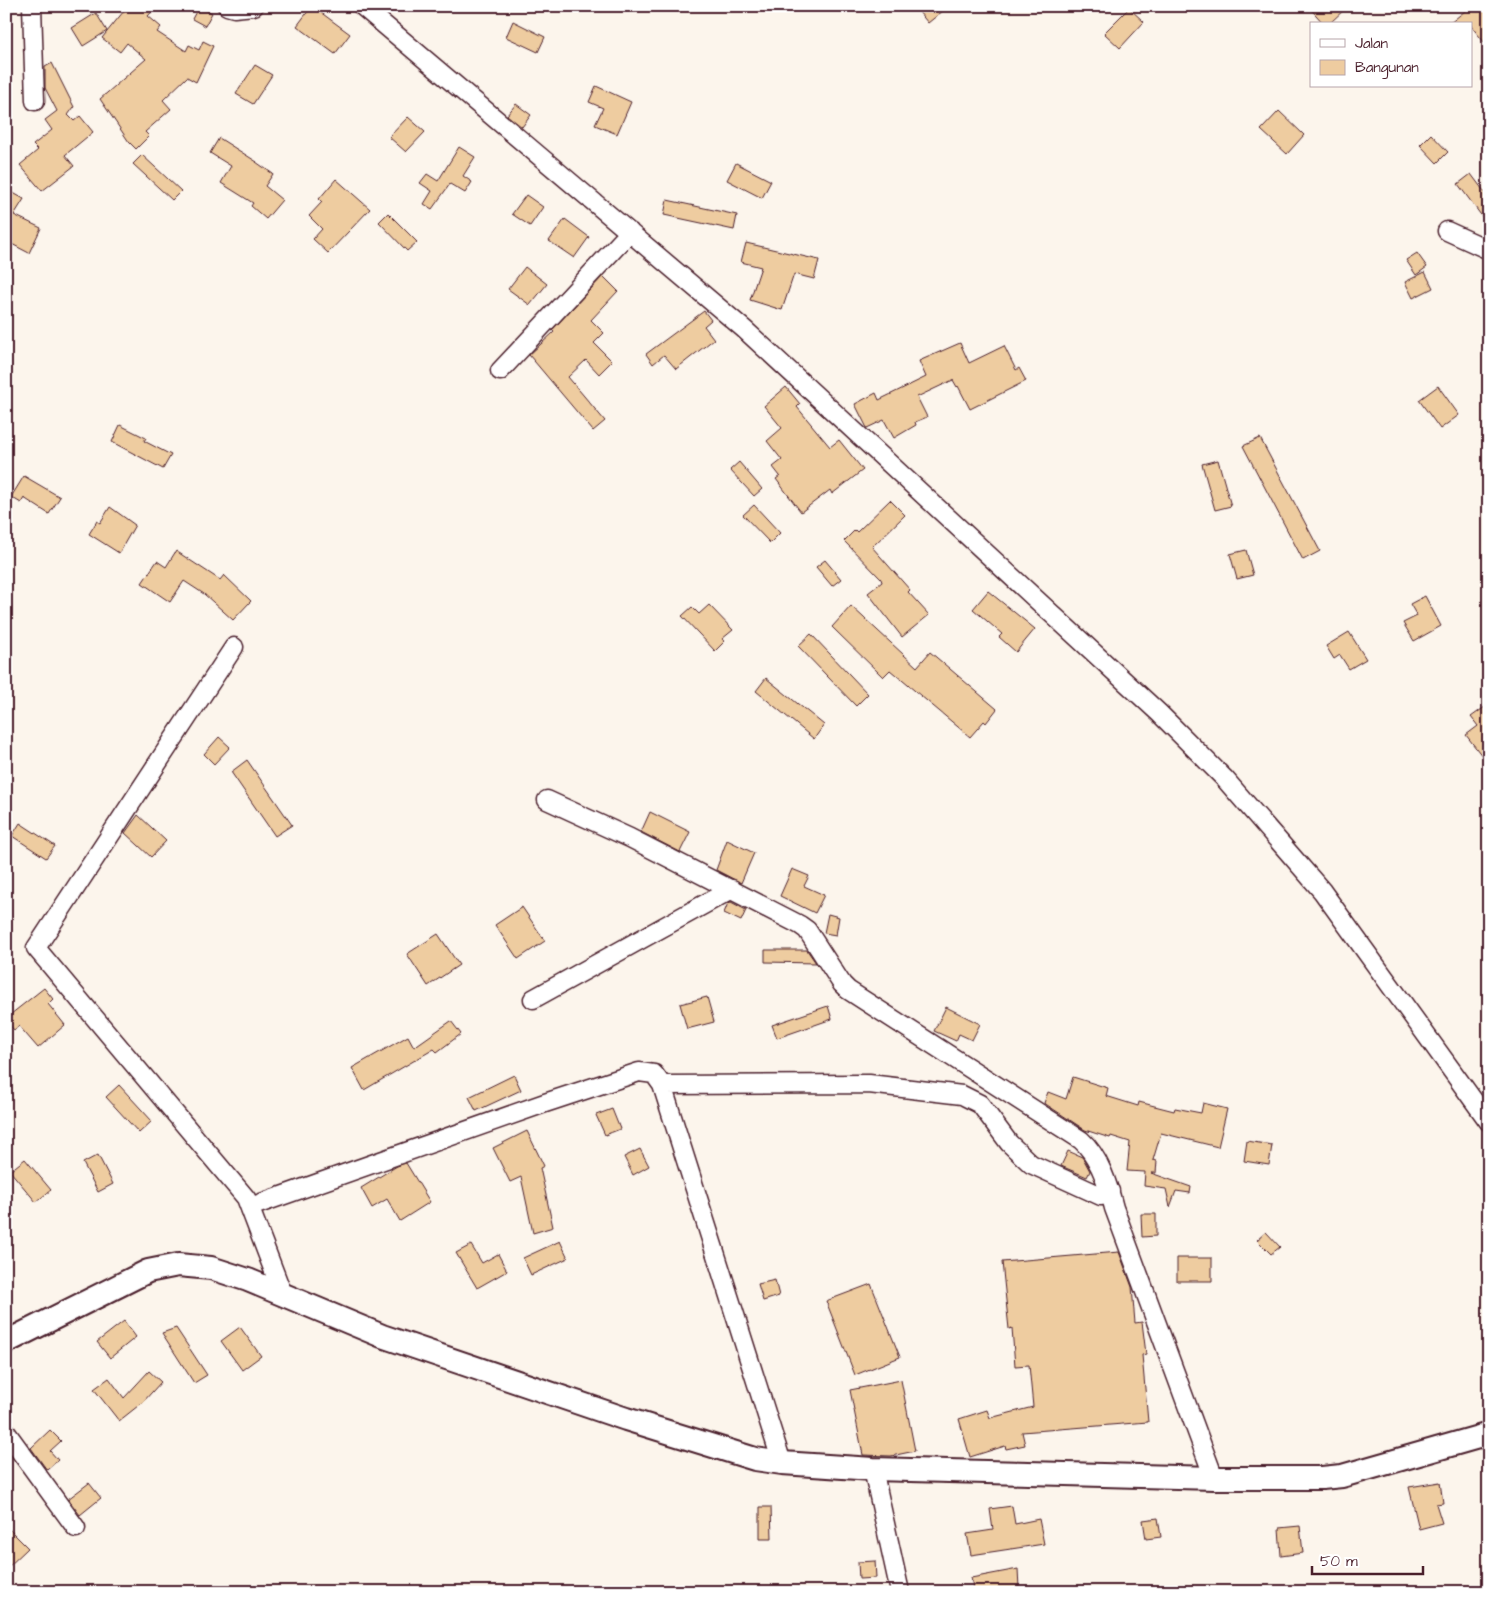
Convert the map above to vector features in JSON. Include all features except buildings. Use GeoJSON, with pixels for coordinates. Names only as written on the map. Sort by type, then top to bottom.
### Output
{"type":"FeatureCollection","features":[{"type":"Feature","properties":{"kind":"street"},"geometry":{"type":"LineString","coordinates":[[32,6],[35,101]]}},
{"type":"Feature","properties":{"kind":"street"},"geometry":{"type":"LineString","coordinates":[[227,6],[234,8],[254,6]]}},
{"type":"Feature","properties":{"kind":"street"},"geometry":{"type":"LineString","coordinates":[[362,6],[752,336],[1159,713],[1224,778],[1322,891],[1489,1122]]}},
{"type":"Feature","properties":{"kind":"street"},"geometry":{"type":"LineString","coordinates":[[1447,231],[1489,250]]}},
{"type":"Feature","properties":{"kind":"street"},"geometry":{"type":"LineString","coordinates":[[500,371],[630,232]]}},
{"type":"Feature","properties":{"kind":"street"},"geometry":{"type":"LineString","coordinates":[[234,647],[36,948],[246,1198],[283,1295]]}},
{"type":"Feature","properties":{"kind":"street"},"geometry":{"type":"LineString","coordinates":[[547,800],[630,838],[790,919],[807,930],[842,984],[848,990],[1089,1147],[1110,1191],[1114,1208],[1214,1478]]}},
{"type":"Feature","properties":{"kind":"street"},"geometry":{"type":"LineString","coordinates":[[532,999],[732,889]]}},
{"type":"Feature","properties":{"kind":"street"},"geometry":{"type":"LineString","coordinates":[[250,1207],[545,1103],[639,1072],[654,1074],[662,1085],[782,1462]]}},
{"type":"Feature","properties":{"kind":"street"},"geometry":{"type":"LineString","coordinates":[[662,1085],[870,1084],[962,1095],[980,1104],[1010,1143],[1031,1164],[1101,1196],[1110,1191]]}},
{"type":"Feature","properties":{"kind":"street"},"geometry":{"type":"LineString","coordinates":[[6,1342],[148,1270],[178,1264],[211,1268],[248,1280],[382,1336],[607,1413],[754,1458],[782,1462],[873,1469],[1214,1478],[1322,1478],[1342,1476],[1489,1434]]}},
{"type":"Feature","properties":{"kind":"street"},"geometry":{"type":"LineString","coordinates":[[6,1432],[76,1528]]}},
{"type":"Feature","properties":{"kind":"street"},"geometry":{"type":"LineString","coordinates":[[873,1469],[900,1592]]}}]}
